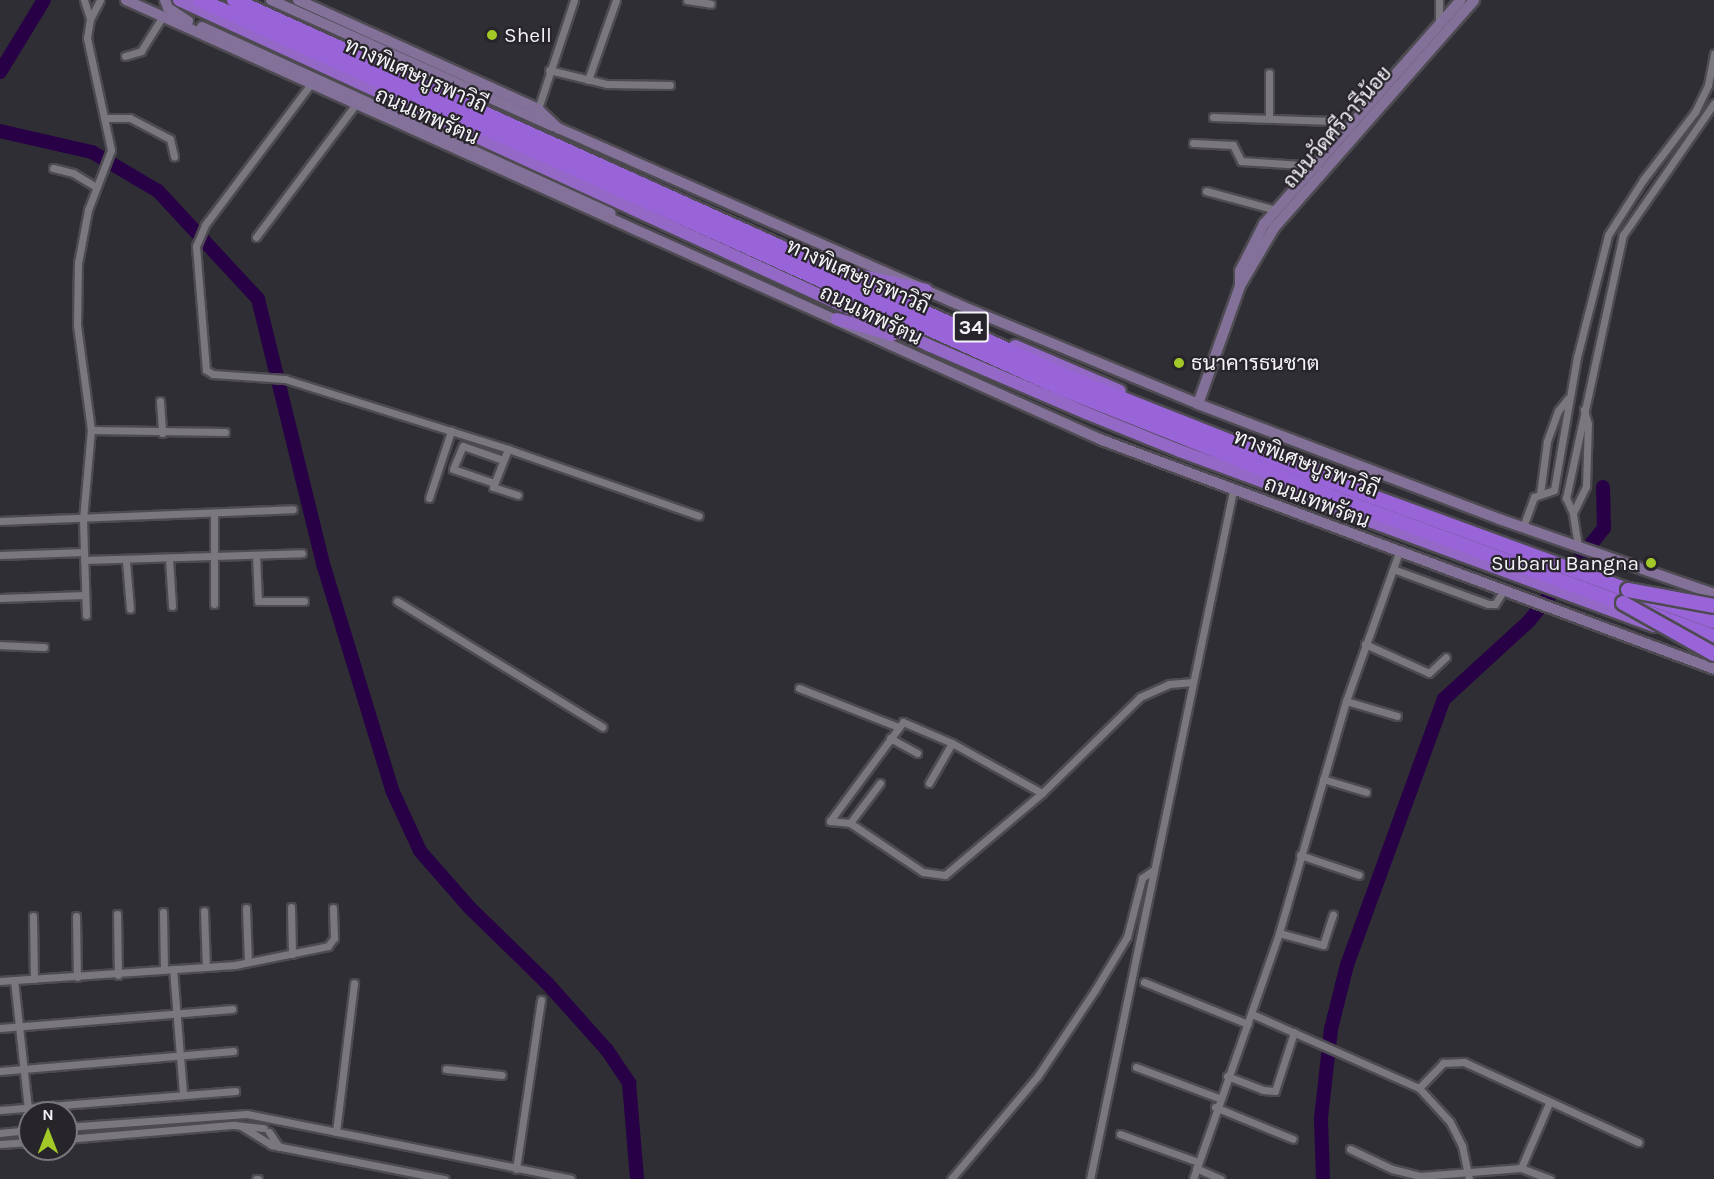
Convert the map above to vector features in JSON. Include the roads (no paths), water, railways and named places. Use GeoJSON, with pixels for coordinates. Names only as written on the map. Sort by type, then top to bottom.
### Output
{"type":"FeatureCollection","features":[{"type":"Feature","properties":{"kind":"highway","name":"ถนนเทพรัตน"},"geometry":{"type":"LineString","coordinates":[[179,0],[928,345],[1180,451],[1714,652]]}},
{"type":"Feature","properties":{"kind":"highway","name":"ทางพิเศษบูรพาวิถี"},"geometry":{"type":"LineString","coordinates":[[200,0],[1060,388],[1327,495],[1625,597],[1714,622]]}},
{"type":"Feature","properties":{"kind":"highway","name":"ทางพิเศษบูรพาวิถี"},"geometry":{"type":"LineString","coordinates":[[234,0],[1070,378],[1625,597],[1714,636]]}},
{"type":"Feature","properties":{"kind":"highway","name":"ถนนเทพรัตน"},"geometry":{"type":"LineString","coordinates":[[244,0],[841,271],[1190,421],[1714,617]]}},
{"type":"Feature","properties":{"kind":"highway"},"geometry":{"type":"LineString","coordinates":[[841,271],[926,290]]}},
{"type":"Feature","properties":{"kind":"highway"},"geometry":{"type":"LineString","coordinates":[[837,319],[928,345]]}},
{"type":"Feature","properties":{"kind":"highway"},"geometry":{"type":"LineString","coordinates":[[1625,597],[1714,606]]}},
{"type":"Feature","properties":{"kind":"highway"},"geometry":{"type":"LineString","coordinates":[[1625,597],[1714,652]]}},
{"type":"Feature","properties":{"kind":"main road","name":"ถนนเทพรัตน"},"geometry":{"type":"LineString","coordinates":[[126,0],[310,86],[837,319],[951,375],[1233,491],[1714,669]]}},
{"type":"Feature","properties":{"kind":"main road"},"geometry":{"type":"LineString","coordinates":[[165,0],[168,8],[178,17],[567,190],[685,250]]}},
{"type":"Feature","properties":{"kind":"main road"},"geometry":{"type":"LineString","coordinates":[[271,0],[558,128]]}},
{"type":"Feature","properties":{"kind":"main road","name":"ถนนเทพรัตน"},"geometry":{"type":"LineString","coordinates":[[298,0],[538,109],[558,128],[926,290],[1198,404],[1523,527],[1714,594]]}},
{"type":"Feature","properties":{"kind":"main road","name":"ถนนวัดศรีวารีน้อย"},"geometry":{"type":"LineString","coordinates":[[1240,286],[1239,270],[1276,210],[1461,0]]}},
{"type":"Feature","properties":{"kind":"main road","name":"ถนนวัดศรีวารีน้อย"},"geometry":{"type":"LineString","coordinates":[[1198,404],[1240,286],[1274,228],[1474,0]]}},
{"type":"Feature","properties":{"kind":"street"},"geometry":{"type":"LineString","coordinates":[[84,0],[90,19],[88,50],[106,118],[111,150],[96,187],[79,255],[77,315],[91,430],[83,519],[86,615]]}},
{"type":"Feature","properties":{"kind":"street"},"geometry":{"type":"LineString","coordinates":[[90,19],[100,0]]}},
{"type":"Feature","properties":{"kind":"street"},"geometry":{"type":"LineString","coordinates":[[538,109],[574,0]]}},
{"type":"Feature","properties":{"kind":"street"},"geometry":{"type":"LineString","coordinates":[[588,80],[616,0]]}},
{"type":"Feature","properties":{"kind":"street"},"geometry":{"type":"LineString","coordinates":[[687,0],[711,4]]}},
{"type":"Feature","properties":{"kind":"street"},"geometry":{"type":"LineString","coordinates":[[1439,0],[1439,24]]}},
{"type":"Feature","properties":{"kind":"street"},"geometry":{"type":"LineString","coordinates":[[125,56],[141,51],[162,17]]}},
{"type":"Feature","properties":{"kind":"street"},"geometry":{"type":"LineString","coordinates":[[1554,490],[1568,398],[1608,235],[1643,180],[1695,112],[1708,85],[1714,54]]}},
{"type":"Feature","properties":{"kind":"street"},"geometry":{"type":"LineString","coordinates":[[549,70],[588,80],[670,85]]}},
{"type":"Feature","properties":{"kind":"street"},"geometry":{"type":"LineString","coordinates":[[1269,73],[1269,118]]}},
{"type":"Feature","properties":{"kind":"street"},"geometry":{"type":"LineString","coordinates":[[310,86],[205,225],[196,246],[206,370],[213,374],[261,375],[285,380],[508,449],[699,516]]}},
{"type":"Feature","properties":{"kind":"street"},"geometry":{"type":"LineString","coordinates":[[1566,498],[1583,407],[1623,235],[1714,103]]}},
{"type":"Feature","properties":{"kind":"street"},"geometry":{"type":"LineString","coordinates":[[256,237],[355,105]]}},
{"type":"Feature","properties":{"kind":"street"},"geometry":{"type":"LineString","coordinates":[[1213,117],[1334,121],[1348,129]]}},
{"type":"Feature","properties":{"kind":"street"},"geometry":{"type":"LineString","coordinates":[[106,118],[130,118],[170,139],[174,157]]}},
{"type":"Feature","properties":{"kind":"street"},"geometry":{"type":"LineString","coordinates":[[1193,143],[1233,145],[1241,161],[1317,166]]}},
{"type":"Feature","properties":{"kind":"street"},"geometry":{"type":"LineString","coordinates":[[53,168],[73,173],[96,187]]}},
{"type":"Feature","properties":{"kind":"street"},"geometry":{"type":"LineString","coordinates":[[1206,191],[1276,210]]}},
{"type":"Feature","properties":{"kind":"street"},"geometry":{"type":"LineString","coordinates":[[1596,282],[1611,286]]}},
{"type":"Feature","properties":{"kind":"street"},"geometry":{"type":"LineString","coordinates":[[1540,494],[1547,441],[1558,411],[1568,398]]}},
{"type":"Feature","properties":{"kind":"street"},"geometry":{"type":"LineString","coordinates":[[160,401],[162,433]]}},
{"type":"Feature","properties":{"kind":"street"},"geometry":{"type":"LineString","coordinates":[[1573,513],[1586,486],[1588,424],[1583,407]]}},
{"type":"Feature","properties":{"kind":"street"},"geometry":{"type":"LineString","coordinates":[[91,430],[162,433],[225,432]]}},
{"type":"Feature","properties":{"kind":"street"},"geometry":{"type":"LineString","coordinates":[[429,498],[451,431]]}},
{"type":"Feature","properties":{"kind":"street"},"geometry":{"type":"LineString","coordinates":[[494,483],[453,469],[463,446],[504,460]]}},
{"type":"Feature","properties":{"kind":"street"},"geometry":{"type":"LineString","coordinates":[[508,449],[493,487],[518,495]]}},
{"type":"Feature","properties":{"kind":"street"},"geometry":{"type":"LineString","coordinates":[[1523,527],[1530,505],[1540,494],[1554,490],[1566,498],[1573,513],[1578,546]]}},
{"type":"Feature","properties":{"kind":"street"},"geometry":{"type":"LineString","coordinates":[[1090,1179],[1152,871],[1233,491]]}},
{"type":"Feature","properties":{"kind":"street"},"geometry":{"type":"LineString","coordinates":[[0,521],[293,509]]}},
{"type":"Feature","properties":{"kind":"street"},"geometry":{"type":"LineString","coordinates":[[214,513],[216,557],[214,604]]}},
{"type":"Feature","properties":{"kind":"street"},"geometry":{"type":"LineString","coordinates":[[0,555],[84,552]]}},
{"type":"Feature","properties":{"kind":"street"},"geometry":{"type":"LineString","coordinates":[[1193,1179],[1215,1107],[1252,1014],[1279,933],[1346,701],[1394,569],[1398,552]]}},
{"type":"Feature","properties":{"kind":"street"},"geometry":{"type":"LineString","coordinates":[[84,560],[126,561],[302,553]]}},
{"type":"Feature","properties":{"kind":"street"},"geometry":{"type":"LineString","coordinates":[[256,555],[258,601],[304,601]]}},
{"type":"Feature","properties":{"kind":"street"},"geometry":{"type":"LineString","coordinates":[[170,558],[172,606]]}},
{"type":"Feature","properties":{"kind":"street"},"geometry":{"type":"LineString","coordinates":[[126,561],[130,609]]}},
{"type":"Feature","properties":{"kind":"street"},"geometry":{"type":"LineString","coordinates":[[1394,569],[1488,604],[1495,604],[1503,591]]}},
{"type":"Feature","properties":{"kind":"street"},"geometry":{"type":"LineString","coordinates":[[0,598],[85,595]]}},
{"type":"Feature","properties":{"kind":"street"},"geometry":{"type":"LineString","coordinates":[[397,601],[603,728]]}},
{"type":"Feature","properties":{"kind":"street"},"geometry":{"type":"LineString","coordinates":[[1365,644],[1429,673],[1446,657]]}},
{"type":"Feature","properties":{"kind":"street"},"geometry":{"type":"LineString","coordinates":[[0,645],[44,647]]}},
{"type":"Feature","properties":{"kind":"street"},"geometry":{"type":"LineString","coordinates":[[1042,793],[952,743],[907,722],[898,727],[830,821],[850,824],[923,872],[945,875],[1042,793],[1140,698],[1169,684],[1192,682]]}},
{"type":"Feature","properties":{"kind":"street"},"geometry":{"type":"LineString","coordinates":[[799,688],[898,727]]}},
{"type":"Feature","properties":{"kind":"street"},"geometry":{"type":"LineString","coordinates":[[1346,701],[1397,716]]}},
{"type":"Feature","properties":{"kind":"street"},"geometry":{"type":"LineString","coordinates":[[890,738],[917,753]]}},
{"type":"Feature","properties":{"kind":"street"},"geometry":{"type":"LineString","coordinates":[[929,783],[952,743]]}},
{"type":"Feature","properties":{"kind":"street"},"geometry":{"type":"LineString","coordinates":[[1323,779],[1366,792]]}},
{"type":"Feature","properties":{"kind":"street"},"geometry":{"type":"LineString","coordinates":[[850,824],[880,783]]}},
{"type":"Feature","properties":{"kind":"street"},"geometry":{"type":"LineString","coordinates":[[1300,855],[1359,875]]}},
{"type":"Feature","properties":{"kind":"street"},"geometry":{"type":"LineString","coordinates":[[951,1179],[1037,1077],[1095,990],[1127,937],[1142,879],[1152,871]]}},
{"type":"Feature","properties":{"kind":"street"},"geometry":{"type":"LineString","coordinates":[[291,907],[292,954]]}},
{"type":"Feature","properties":{"kind":"street"},"geometry":{"type":"LineString","coordinates":[[246,908],[248,962]]}},
{"type":"Feature","properties":{"kind":"street"},"geometry":{"type":"LineString","coordinates":[[0,981],[118,975],[206,967],[292,954],[331,945],[333,908]]}},
{"type":"Feature","properties":{"kind":"street"},"geometry":{"type":"LineString","coordinates":[[204,911],[206,967]]}},
{"type":"Feature","properties":{"kind":"street"},"geometry":{"type":"LineString","coordinates":[[163,912],[164,970]]}},
{"type":"Feature","properties":{"kind":"street"},"geometry":{"type":"LineString","coordinates":[[117,914],[118,975]]}},
{"type":"Feature","properties":{"kind":"street"},"geometry":{"type":"LineString","coordinates":[[1279,933],[1323,945],[1333,915]]}},
{"type":"Feature","properties":{"kind":"street"},"geometry":{"type":"LineString","coordinates":[[33,916],[34,979]]}},
{"type":"Feature","properties":{"kind":"street"},"geometry":{"type":"LineString","coordinates":[[76,916],[77,977]]}},
{"type":"Feature","properties":{"kind":"street"},"geometry":{"type":"LineString","coordinates":[[173,969],[183,1094]]}},
{"type":"Feature","properties":{"kind":"street"},"geometry":{"type":"LineString","coordinates":[[14,980],[27,1101]]}},
{"type":"Feature","properties":{"kind":"street"},"geometry":{"type":"LineString","coordinates":[[1144,982],[1248,1024]]}},
{"type":"Feature","properties":{"kind":"street"},"geometry":{"type":"LineString","coordinates":[[336,1132],[354,983]]}},
{"type":"Feature","properties":{"kind":"street"},"geometry":{"type":"LineString","coordinates":[[516,1169],[541,1000]]}},
{"type":"Feature","properties":{"kind":"street"},"geometry":{"type":"LineString","coordinates":[[0,1028],[232,1009]]}},
{"type":"Feature","properties":{"kind":"street"},"geometry":{"type":"LineString","coordinates":[[1252,1014],[1345,1053],[1419,1088],[1450,1122],[1462,1146],[1469,1176]]}},
{"type":"Feature","properties":{"kind":"street"},"geometry":{"type":"LineString","coordinates":[[1227,1076],[1263,1090],[1275,1091],[1294,1032]]}},
{"type":"Feature","properties":{"kind":"street"},"geometry":{"type":"LineString","coordinates":[[0,1071],[233,1051]]}},
{"type":"Feature","properties":{"kind":"street"},"geometry":{"type":"LineString","coordinates":[[1419,1088],[1443,1064],[1456,1061],[1638,1142]]}},
{"type":"Feature","properties":{"kind":"street"},"geometry":{"type":"LineString","coordinates":[[1136,1067],[1219,1098]]}},
{"type":"Feature","properties":{"kind":"street"},"geometry":{"type":"LineString","coordinates":[[446,1069],[502,1074]]}},
{"type":"Feature","properties":{"kind":"street"},"geometry":{"type":"LineString","coordinates":[[78,1103],[235,1091]]}},
{"type":"Feature","properties":{"kind":"street"},"geometry":{"type":"LineString","coordinates":[[1521,1168],[1549,1103]]}},
{"type":"Feature","properties":{"kind":"street"},"geometry":{"type":"LineString","coordinates":[[1215,1107],[1293,1139]]}},
{"type":"Feature","properties":{"kind":"street"},"geometry":{"type":"LineString","coordinates":[[0,1110],[18,1109]]}},
{"type":"Feature","properties":{"kind":"street"},"geometry":{"type":"LineString","coordinates":[[78,1126],[239,1114],[570,1179]]}},
{"type":"Feature","properties":{"kind":"street"},"geometry":{"type":"LineString","coordinates":[[241,1126],[261,1141],[279,1147],[422,1178],[443,1179]]}},
{"type":"Feature","properties":{"kind":"street"},"geometry":{"type":"LineString","coordinates":[[78,1138],[241,1126],[267,1130],[279,1147]]}},
{"type":"Feature","properties":{"kind":"street"},"geometry":{"type":"LineString","coordinates":[[0,1133],[18,1131]]}},
{"type":"Feature","properties":{"kind":"street"},"geometry":{"type":"LineString","coordinates":[[1120,1134],[1197,1166],[1221,1179]]}},
{"type":"Feature","properties":{"kind":"street"},"geometry":{"type":"LineString","coordinates":[[0,1144],[18,1143]]}},
{"type":"Feature","properties":{"kind":"street"},"geometry":{"type":"LineString","coordinates":[[1350,1149],[1404,1173],[1469,1176],[1521,1168],[1550,1179]]}},
{"type":"Feature","properties":{"kind":"waterway"},"geometry":{"type":"LineString","coordinates":[[0,72],[44,0]]}},
{"type":"Feature","properties":{"kind":"waterway"},"geometry":{"type":"LineString","coordinates":[[0,131],[92,152],[158,191],[258,299],[324,567],[392,790],[420,851],[469,907],[547,983],[607,1050],[629,1083],[637,1179]]}},
{"type":"Feature","properties":{"kind":"waterway"},"geometry":{"type":"LineString","coordinates":[[1323,1179],[1321,1118],[1331,1029],[1347,965],[1444,699],[1529,621],[1604,528],[1603,487]]}},
{"type":"Feature","properties":{"kind":"place","name":"Shell"},"geometry":{"type":"Point","coordinates":[492,35]}},
{"type":"Feature","properties":{"kind":"place","name":"ธนาคารธนชาต"},"geometry":{"type":"Point","coordinates":[1179,363]}},
{"type":"Feature","properties":{"kind":"place","name":"Subaru Bangna"},"geometry":{"type":"Point","coordinates":[1651,563]}}]}
